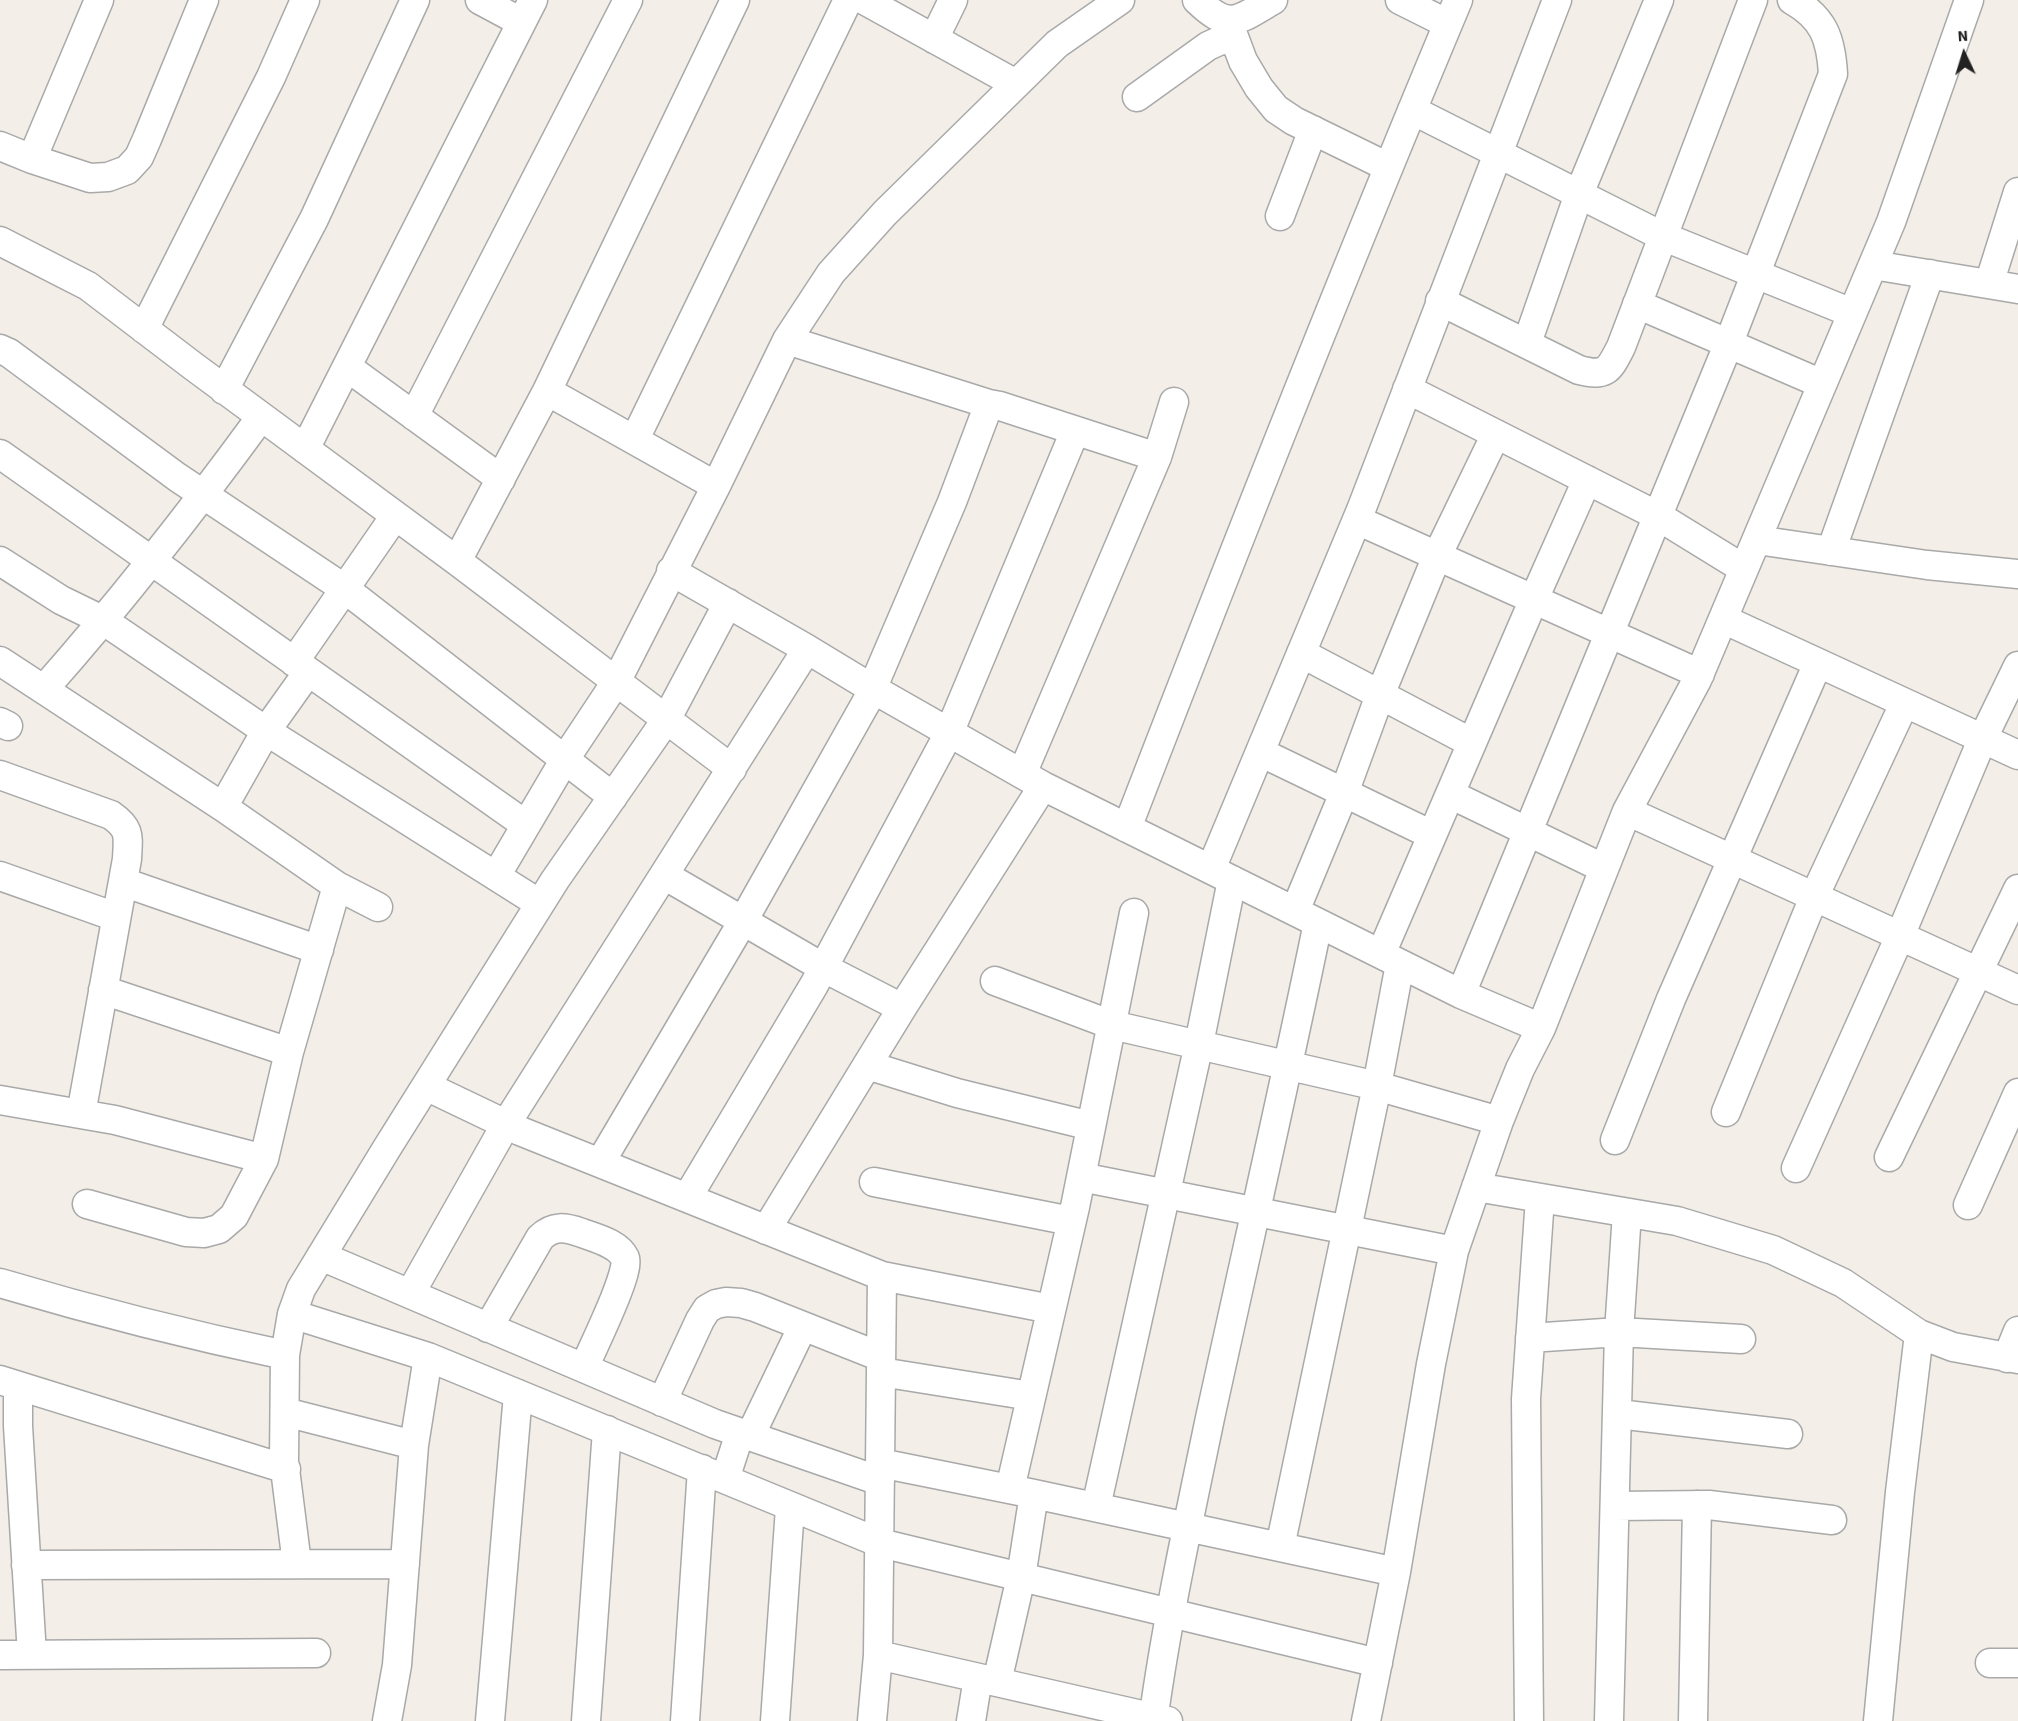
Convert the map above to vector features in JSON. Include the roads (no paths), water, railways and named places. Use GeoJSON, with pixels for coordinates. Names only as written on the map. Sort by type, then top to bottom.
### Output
{"type":"FeatureCollection","features":[{"type":"Feature","properties":{"kind":"street"},"geometry":{"type":"LineString","coordinates":[[32,159],[99,0]]}},
{"type":"Feature","properties":{"kind":"street"},"geometry":{"type":"LineString","coordinates":[[0,146],[90,178],[108,177],[127,170],[139,157],[204,0]]}},
{"type":"Feature","properties":{"kind":"street"},"geometry":{"type":"LineString","coordinates":[[144,329],[271,77],[305,0]]}},
{"type":"Feature","properties":{"kind":"street"},"geometry":{"type":"LineString","coordinates":[[224,390],[314,219],[415,0]]}},
{"type":"Feature","properties":{"kind":"street"},"geometry":{"type":"LineString","coordinates":[[305,449],[527,11],[480,0]]}},
{"type":"Feature","properties":{"kind":"street"},"geometry":{"type":"LineString","coordinates":[[414,416],[628,0]]}},
{"type":"Feature","properties":{"kind":"street"},"geometry":{"type":"LineString","coordinates":[[457,561],[547,391],[735,0]]}},
{"type":"Feature","properties":{"kind":"street"},"geometry":{"type":"LineString","coordinates":[[635,440],[848,0]]}},
{"type":"Feature","properties":{"kind":"street"},"geometry":{"type":"LineString","coordinates":[[864,0],[1016,84]]}},
{"type":"Feature","properties":{"kind":"street"},"geometry":{"type":"LineString","coordinates":[[934,39],[953,0]]}},
{"type":"Feature","properties":{"kind":"street"},"geometry":{"type":"LineString","coordinates":[[496,876],[565,759],[616,682],[787,340],[831,273],[885,213],[1057,44],[1120,0]]}},
{"type":"Feature","properties":{"kind":"street"},"geometry":{"type":"LineString","coordinates":[[1197,0],[1231,29],[1243,61],[1259,88],[1276,109],[1294,121],[1388,167]]}},
{"type":"Feature","properties":{"kind":"street"},"geometry":{"type":"LineString","coordinates":[[1137,97],[1208,46],[1219,41],[1240,19],[1273,0]]}},
{"type":"Feature","properties":{"kind":"street"},"geometry":{"type":"LineString","coordinates":[[1127,828],[1249,512],[1453,12],[1400,0]]}},
{"type":"Feature","properties":{"kind":"street"},"geometry":{"type":"LineString","coordinates":[[1096,1507],[1198,1044],[1222,875],[1260,752],[1357,520],[1557,0]]}},
{"type":"Feature","properties":{"kind":"street"},"geometry":{"type":"LineString","coordinates":[[1527,343],[1579,194],[1659,0]]}},
{"type":"Feature","properties":{"kind":"street"},"geometry":{"type":"LineString","coordinates":[[1440,301],[1579,370],[1595,374],[1604,371],[1612,364],[1621,347],[1753,0]]}},
{"type":"Feature","properties":{"kind":"street"},"geometry":{"type":"LineString","coordinates":[[1461,994],[1728,345],[1833,74],[1832,48],[1825,29],[1815,17],[1792,0]]}},
{"type":"Feature","properties":{"kind":"street"},"geometry":{"type":"LineString","coordinates":[[1366,1721],[1396,1572],[1431,1364],[1454,1251],[1499,1121],[1520,1069],[1541,1028],[1627,811],[1700,674],[1873,265],[1895,211],[1969,0]]}},
{"type":"Feature","properties":{"kind":"street"},"geometry":{"type":"LineString","coordinates":[[1412,110],[1662,236],[1852,313]]}},
{"type":"Feature","properties":{"kind":"street"},"geometry":{"type":"LineString","coordinates":[[1280,216],[1313,130]]}},
{"type":"Feature","properties":{"kind":"street"},"geometry":{"type":"LineString","coordinates":[[1989,284],[2018,192]]}},
{"type":"Feature","properties":{"kind":"street"},"geometry":{"type":"LineString","coordinates":[[0,241],[88,286],[732,769]]}},
{"type":"Feature","properties":{"kind":"street"},"geometry":{"type":"LineString","coordinates":[[1873,265],[2018,289]]}},
{"type":"Feature","properties":{"kind":"street"},"geometry":{"type":"LineString","coordinates":[[1831,551],[1930,274]]}},
{"type":"Feature","properties":{"kind":"street"},"geometry":{"type":"LineString","coordinates":[[1637,304],[1822,384]]}},
{"type":"Feature","properties":{"kind":"street"},"geometry":{"type":"LineString","coordinates":[[787,340],[1157,457]]}},
{"type":"Feature","properties":{"kind":"street"},"geometry":{"type":"LineString","coordinates":[[0,349],[9,353],[204,495],[345,589],[613,797]]}},
{"type":"Feature","properties":{"kind":"street"},"geometry":{"type":"LineString","coordinates":[[347,367],[501,479]]}},
{"type":"Feature","properties":{"kind":"street"},"geometry":{"type":"LineString","coordinates":[[1407,389],[1658,516],[1744,569]]}},
{"type":"Feature","properties":{"kind":"street"},"geometry":{"type":"LineString","coordinates":[[547,391],[716,486]]}},
{"type":"Feature","properties":{"kind":"street"},"geometry":{"type":"LineString","coordinates":[[766,1230],[902,1008],[1032,780],[1157,457],[1174,402]]}},
{"type":"Feature","properties":{"kind":"street"},"geometry":{"type":"LineString","coordinates":[[600,1163],[743,921],[873,690],[952,502],[989,404]]}},
{"type":"Feature","properties":{"kind":"street"},"geometry":{"type":"LineString","coordinates":[[44,689],[104,621],[204,495],[261,417]]}},
{"type":"Feature","properties":{"kind":"street"},"geometry":{"type":"LineString","coordinates":[[687,1198],[824,968],[949,734],[1075,431]]}},
{"type":"Feature","properties":{"kind":"street"},"geometry":{"type":"LineString","coordinates":[[878,1655],[988,1680],[1064,1709],[1158,1720],[1171,1613],[1187,1527],[1254,1212],[1289,1065],[1306,917],[1344,793],[1380,695],[1437,556],[1496,434]]}},
{"type":"Feature","properties":{"kind":"street"},"geometry":{"type":"LineString","coordinates":[[0,454],[526,825]]}},
{"type":"Feature","properties":{"kind":"street"},"geometry":{"type":"LineString","coordinates":[[1280,1547],[1377,1086],[1391,959],[1432,835],[1533,599],[1587,480]]}},
{"type":"Feature","properties":{"kind":"street"},"geometry":{"type":"LineString","coordinates":[[223,807],[345,589],[395,516]]}},
{"type":"Feature","properties":{"kind":"street"},"geometry":{"type":"LineString","coordinates":[[1357,520],[1700,674]]}},
{"type":"Feature","properties":{"kind":"street"},"geometry":{"type":"LineString","coordinates":[[1757,540],[1927,565],[2018,574]]}},
{"type":"Feature","properties":{"kind":"street"},"geometry":{"type":"LineString","coordinates":[[0,561],[62,600],[104,621],[266,731],[540,904]]}},
{"type":"Feature","properties":{"kind":"street"},"geometry":{"type":"LineString","coordinates":[[671,571],[1032,780],[1461,994],[1541,1028]]}},
{"type":"Feature","properties":{"kind":"street"},"geometry":{"type":"LineString","coordinates":[[297,1564],[285,1469],[285,1355],[292,1314],[301,1289],[540,904],[666,720],[728,603]]}},
{"type":"Feature","properties":{"kind":"street"},"geometry":{"type":"LineString","coordinates":[[1723,619],[2018,755]]}},
{"type":"Feature","properties":{"kind":"street"},"geometry":{"type":"LineString","coordinates":[[410,1294],[506,1124],[807,649]]}},
{"type":"Feature","properties":{"kind":"street"},"geometry":{"type":"LineString","coordinates":[[1301,653],[1472,743]]}},
{"type":"Feature","properties":{"kind":"street"},"geometry":{"type":"LineString","coordinates":[[0,661],[223,807],[337,886],[378,907]]}},
{"type":"Feature","properties":{"kind":"street"},"geometry":{"type":"LineString","coordinates":[[1615,1140],[1671,999],[1818,663]]}},
{"type":"Feature","properties":{"kind":"street"},"geometry":{"type":"LineString","coordinates":[[1797,1168],[1900,936],[1982,740],[2018,666]]}},
{"type":"Feature","properties":{"kind":"street"},"geometry":{"type":"LineString","coordinates":[[1726,1112],[1814,897],[1904,704]]}},
{"type":"Feature","properties":{"kind":"street"},"geometry":{"type":"LineString","coordinates":[[1260,752],[1432,835]]}},
{"type":"Feature","properties":{"kind":"street"},"geometry":{"type":"LineString","coordinates":[[0,775],[111,815],[123,823],[127,830],[127,859],[81,1114]]}},
{"type":"Feature","properties":{"kind":"street"},"geometry":{"type":"LineString","coordinates":[[1450,794],[1603,868]]}},
{"type":"Feature","properties":{"kind":"street"},"geometry":{"type":"LineString","coordinates":[[1627,811],[2018,990]]}},
{"type":"Feature","properties":{"kind":"street"},"geometry":{"type":"LineString","coordinates":[[664,875],[824,968],[902,1008]]}},
{"type":"Feature","properties":{"kind":"street"},"geometry":{"type":"LineString","coordinates":[[0,876],[116,917]]}},
{"type":"Feature","properties":{"kind":"street"},"geometry":{"type":"LineString","coordinates":[[123,882],[320,950]]}},
{"type":"Feature","properties":{"kind":"street"},"geometry":{"type":"LineString","coordinates":[[87,1204],[186,1232],[204,1233],[219,1229],[234,1216],[264,1159],[289,1052],[337,886]]}},
{"type":"Feature","properties":{"kind":"street"},"geometry":{"type":"LineString","coordinates":[[1889,1157],[2018,889]]}},
{"type":"Feature","properties":{"kind":"street"},"geometry":{"type":"LineString","coordinates":[[971,1721],[988,1680],[1021,1577],[1022,1492],[1031,1396],[1081,1177],[1134,913]]}},
{"type":"Feature","properties":{"kind":"street"},"geometry":{"type":"LineString","coordinates":[[995,981],[1112,1025],[1377,1086],[1499,1121]]}},
{"type":"Feature","properties":{"kind":"street"},"geometry":{"type":"LineString","coordinates":[[103,990],[289,1052]]}},
{"type":"Feature","properties":{"kind":"street"},"geometry":{"type":"LineString","coordinates":[[867,1065],[957,1093],[1091,1126]]}},
{"type":"Feature","properties":{"kind":"street"},"geometry":{"type":"LineString","coordinates":[[426,1086],[506,1124],[882,1276],[1051,1309]]}},
{"type":"Feature","properties":{"kind":"street"},"geometry":{"type":"LineString","coordinates":[[1968,1205],[2018,1093]]}},
{"type":"Feature","properties":{"kind":"street"},"geometry":{"type":"LineString","coordinates":[[0,1100],[115,1120],[264,1159]]}},
{"type":"Feature","properties":{"kind":"street"},"geometry":{"type":"LineString","coordinates":[[1081,1177],[1454,1251]]}},
{"type":"Feature","properties":{"kind":"street"},"geometry":{"type":"LineString","coordinates":[[874,1182],[1071,1221]]}},
{"type":"Feature","properties":{"kind":"street"},"geometry":{"type":"LineString","coordinates":[[1476,1187],[1677,1221],[1773,1250],[1844,1283],[1919,1334],[1953,1347],[2012,1359],[2018,1331]]}},
{"type":"Feature","properties":{"kind":"street"},"geometry":{"type":"LineString","coordinates":[[1529,1721],[1526,1400],[1540,1198]]}},
{"type":"Feature","properties":{"kind":"street"},"geometry":{"type":"LineString","coordinates":[[1609,1721],[1619,1332],[1627,1213]]}},
{"type":"Feature","properties":{"kind":"street"},"geometry":{"type":"LineString","coordinates":[[488,1328],[540,1238],[547,1232],[555,1227],[568,1228],[602,1240],[619,1251],[625,1258],[626,1266],[619,1288],[584,1368]]}},
{"type":"Feature","properties":{"kind":"street"},"geometry":{"type":"LineString","coordinates":[[321,1256],[662,1402],[745,1435],[880,1472],[1022,1492],[1396,1572]]}},
{"type":"Feature","properties":{"kind":"street"},"geometry":{"type":"LineString","coordinates":[[872,1721],[878,1655],[882,1276]]}},
{"type":"Feature","properties":{"kind":"street"},"geometry":{"type":"LineString","coordinates":[[0,1283],[79,1306],[285,1355]]}},
{"type":"Feature","properties":{"kind":"street"},"geometry":{"type":"LineString","coordinates":[[662,1402],[707,1309],[726,1302],[755,1307],[803,1326],[881,1364],[1031,1396]]}},
{"type":"Feature","properties":{"kind":"street"},"geometry":{"type":"LineString","coordinates":[[292,1314],[428,1357],[714,1474],[790,1508],[880,1543],[1378,1663]]}},
{"type":"Feature","properties":{"kind":"street"},"geometry":{"type":"LineString","coordinates":[[685,1721],[714,1474],[745,1435],[803,1326]]}},
{"type":"Feature","properties":{"kind":"street"},"geometry":{"type":"LineString","coordinates":[[1530,1338],[1619,1332],[1741,1339]]}},
{"type":"Feature","properties":{"kind":"street"},"geometry":{"type":"LineString","coordinates":[[1878,1721],[1900,1492],[1919,1334]]}},
{"type":"Feature","properties":{"kind":"street"},"geometry":{"type":"LineString","coordinates":[[387,1721],[397,1665],[414,1444],[428,1357]]}},
{"type":"Feature","properties":{"kind":"street"},"geometry":{"type":"LineString","coordinates":[[32,1655],[18,1426],[9,1383],[285,1469]]}},
{"type":"Feature","properties":{"kind":"street"},"geometry":{"type":"LineString","coordinates":[[490,1721],[518,1394]]}},
{"type":"Feature","properties":{"kind":"street"},"geometry":{"type":"LineString","coordinates":[[285,1412],[414,1444]]}},
{"type":"Feature","properties":{"kind":"street"},"geometry":{"type":"LineString","coordinates":[[1618,1414],[1788,1434]]}},
{"type":"Feature","properties":{"kind":"street"},"geometry":{"type":"LineString","coordinates":[[586,1721],[606,1430]]}},
{"type":"Feature","properties":{"kind":"street"},"geometry":{"type":"LineString","coordinates":[[1615,1506],[1697,1505],[1832,1520]]}},
{"type":"Feature","properties":{"kind":"street"},"geometry":{"type":"LineString","coordinates":[[1693,1721],[1697,1505]]}},
{"type":"Feature","properties":{"kind":"street"},"geometry":{"type":"LineString","coordinates":[[775,1721],[790,1508]]}},
{"type":"Feature","properties":{"kind":"street"},"geometry":{"type":"LineString","coordinates":[[26,1565],[405,1564]]}},
{"type":"Feature","properties":{"kind":"street"},"geometry":{"type":"LineString","coordinates":[[0,1655],[316,1653]]}}]}
